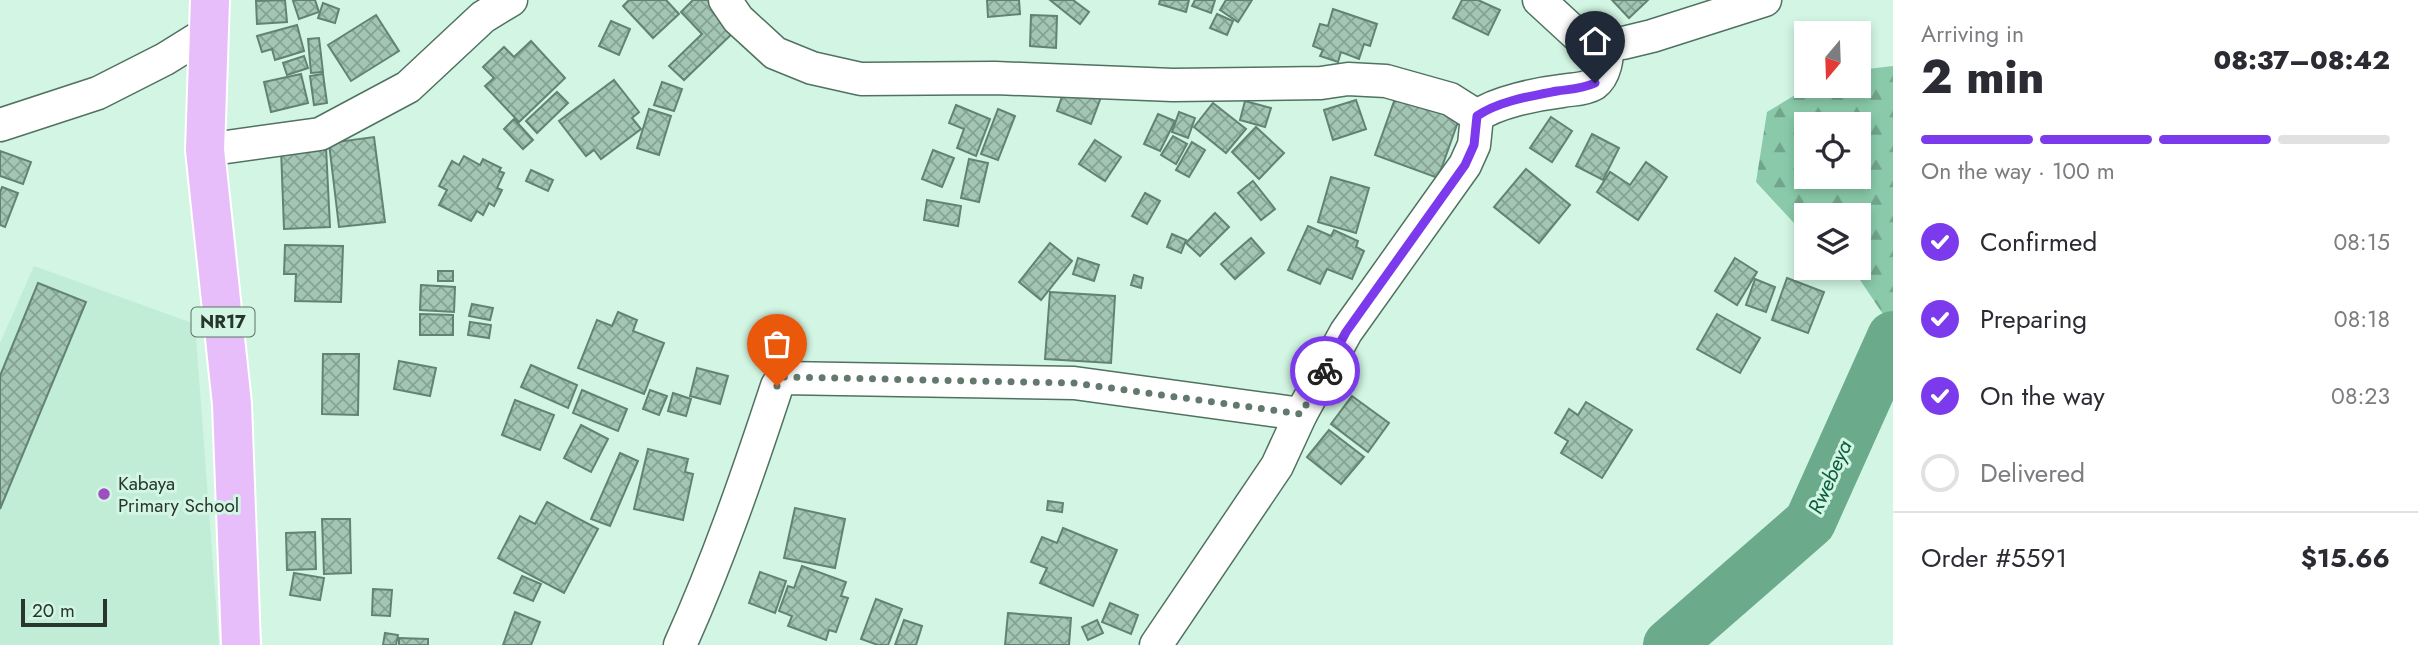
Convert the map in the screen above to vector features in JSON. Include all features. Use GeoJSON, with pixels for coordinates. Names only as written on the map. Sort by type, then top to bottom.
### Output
{"type":"FeatureCollection","features":[{"type":"Feature","properties":{"kind":"main road","name":"NR17"},"geometry":{"type":"LineString","coordinates":[[210,16],[205,150],[232,404],[241,645]]}},
{"type":"Feature","properties":{"kind":"street"},"geometry":{"type":"LineString","coordinates":[[205,150],[320,134],[408,87],[483,17],[511,0]]}},
{"type":"Feature","properties":{"kind":"street"},"geometry":{"type":"LineString","coordinates":[[725,0],[738,19],[775,53],[812,68],[861,79],[983,77],[1173,85],[1321,83],[1348,79],[1386,81],[1450,99],[1477,116]]}},
{"type":"Feature","properties":{"kind":"street"},"geometry":{"type":"LineString","coordinates":[[1539,0],[1577,35],[1608,43],[1623,43],[1651,36],[1765,0]]}},
{"type":"Feature","properties":{"kind":"street"},"geometry":{"type":"LineString","coordinates":[[0,125],[97,93],[165,58],[210,16]]}},
{"type":"Feature","properties":{"kind":"street"},"geometry":{"type":"LineString","coordinates":[[1477,116],[1489,108],[1559,91],[1583,89],[1595,83],[1605,67],[1608,43]]}},
{"type":"Feature","properties":{"kind":"street"},"geometry":{"type":"LineString","coordinates":[[1156,645],[1277,466],[1301,414],[1346,332],[1465,165],[1474,145],[1477,116]]}},
{"type":"Feature","properties":{"kind":"street"},"geometry":{"type":"LineString","coordinates":[[680,645],[710,578],[782,377],[1074,383],[1301,414]]}},
{"type":"Feature","properties":{"kind":"shaded area","name":"Kabaya Primary School"},"geometry":{"type":"Polygon","coordinates":[[[34,266],[195,324],[219,645],[0,645],[0,343],[34,266]]]}},
{"type":"Feature","properties":{"kind":"green space"},"geometry":{"type":"Polygon","coordinates":[[[1893,66],[1893,329],[1860,280],[1871,280],[1871,203],[1794,203],[1794,223],[1756,182],[1767,112],[1794,96],[1794,98],[1871,98],[1871,69],[1893,66]]]}},
{"type":"Feature","properties":{"kind":"building"},"geometry":{"type":"Polygon","coordinates":[[[285,0],[287,22],[257,24],[256,1],[285,0]]]}},
{"type":"Feature","properties":{"kind":"building"},"geometry":{"type":"Polygon","coordinates":[[[315,0],[319,12],[299,19],[293,1],[315,0]]]}},
{"type":"Feature","properties":{"kind":"building"},"geometry":{"type":"Polygon","coordinates":[[[629,0],[666,0],[679,14],[653,38],[623,6],[629,0]]]}},
{"type":"Feature","properties":{"kind":"building"},"geometry":{"type":"Polygon","coordinates":[[[693,0],[710,0],[738,28],[684,80],[669,66],[702,34],[681,12],[693,0]]]}},
{"type":"Feature","properties":{"kind":"building"},"geometry":{"type":"Polygon","coordinates":[[[987,0],[1019,0],[1020,14],[988,17],[987,0]]]}},
{"type":"Feature","properties":{"kind":"building"},"geometry":{"type":"Polygon","coordinates":[[[1050,0],[1073,0],[1089,12],[1080,24],[1050,0]]]}},
{"type":"Feature","properties":{"kind":"building"},"geometry":{"type":"Polygon","coordinates":[[[1160,0],[1189,0],[1186,12],[1159,4],[1160,0]]]}},
{"type":"Feature","properties":{"kind":"building"},"geometry":{"type":"Polygon","coordinates":[[[1195,0],[1215,0],[1211,13],[1192,6],[1195,0]]]}},
{"type":"Feature","properties":{"kind":"building"},"geometry":{"type":"Polygon","coordinates":[[[1226,0],[1252,0],[1238,22],[1220,10],[1226,0]]]}},
{"type":"Feature","properties":{"kind":"building"},"geometry":{"type":"Polygon","coordinates":[[[1462,0],[1478,0],[1500,10],[1488,35],[1453,18],[1462,0]]]}},
{"type":"Feature","properties":{"kind":"building"},"geometry":{"type":"Polygon","coordinates":[[[1612,0],[1648,0],[1629,18],[1612,0]]]}},
{"type":"Feature","properties":{"kind":"building"},"geometry":{"type":"Polygon","coordinates":[[[323,3],[339,9],[335,23],[318,18],[323,3]]]}},
{"type":"Feature","properties":{"kind":"building"},"geometry":{"type":"Polygon","coordinates":[[[1333,9],[1377,24],[1370,46],[1364,44],[1359,59],[1341,52],[1338,62],[1320,56],[1323,50],[1313,46],[1320,24],[1328,26],[1333,9]]]}},
{"type":"Feature","properties":{"kind":"building"},"geometry":{"type":"Polygon","coordinates":[[[1217,14],[1233,21],[1227,35],[1210,28],[1217,14]]]}},
{"type":"Feature","properties":{"kind":"building"},"geometry":{"type":"Polygon","coordinates":[[[376,15],[399,51],[351,81],[328,45],[376,15]]]}},
{"type":"Feature","properties":{"kind":"building"},"geometry":{"type":"Polygon","coordinates":[[[1031,15],[1057,16],[1056,48],[1030,46],[1031,15]]]}},
{"type":"Feature","properties":{"kind":"building"},"geometry":{"type":"Polygon","coordinates":[[[611,21],[630,29],[619,55],[599,46],[611,21]]]}},
{"type":"Feature","properties":{"kind":"building"},"geometry":{"type":"Polygon","coordinates":[[[297,25],[304,51],[275,60],[272,49],[262,52],[257,36],[297,25]]]}},
{"type":"Feature","properties":{"kind":"building"},"geometry":{"type":"Polygon","coordinates":[[[319,38],[323,72],[311,73],[308,39],[319,38]]]}},
{"type":"Feature","properties":{"kind":"building"},"geometry":{"type":"Polygon","coordinates":[[[531,41],[565,78],[519,122],[485,86],[494,78],[483,67],[504,47],[514,57],[531,41]]]}},
{"type":"Feature","properties":{"kind":"building"},"geometry":{"type":"Polygon","coordinates":[[[304,56],[308,68],[287,75],[283,63],[304,56]]]}},
{"type":"Feature","properties":{"kind":"building"},"geometry":{"type":"Polygon","coordinates":[[[301,74],[308,103],[271,112],[264,82],[301,74]]]}},
{"type":"Feature","properties":{"kind":"building"},"geometry":{"type":"Polygon","coordinates":[[[323,74],[327,103],[314,105],[310,76],[323,74]]]}},
{"type":"Feature","properties":{"kind":"building"},"geometry":{"type":"Polygon","coordinates":[[[614,80],[639,112],[632,118],[641,129],[601,159],[594,150],[586,156],[559,121],[614,80]]]}},
{"type":"Feature","properties":{"kind":"building"},"geometry":{"type":"Polygon","coordinates":[[[662,82],[682,89],[674,111],[654,105],[662,82]]]}},
{"type":"Feature","properties":{"kind":"building"},"geometry":{"type":"Polygon","coordinates":[[[1066,85],[1101,97],[1091,124],[1057,111],[1066,85]]]}},
{"type":"Feature","properties":{"kind":"building"},"geometry":{"type":"Polygon","coordinates":[[[557,92],[568,103],[537,133],[526,121],[557,92]]]}},
{"type":"Feature","properties":{"kind":"building"},"geometry":{"type":"Polygon","coordinates":[[[1397,93],[1460,116],[1438,178],[1375,155],[1397,93]]]}},
{"type":"Feature","properties":{"kind":"building"},"geometry":{"type":"Polygon","coordinates":[[[1356,100],[1366,129],[1333,140],[1324,110],[1356,100]]]}},
{"type":"Feature","properties":{"kind":"building"},"geometry":{"type":"Polygon","coordinates":[[[1245,101],[1271,108],[1265,127],[1240,120],[1245,101]]]}},
{"type":"Feature","properties":{"kind":"building"},"geometry":{"type":"Polygon","coordinates":[[[1213,103],[1246,129],[1226,153],[1194,127],[1213,103]]]}},
{"type":"Feature","properties":{"kind":"building"},"geometry":{"type":"Polygon","coordinates":[[[956,105],[990,119],[976,156],[957,148],[964,129],[949,123],[956,105]]]}},
{"type":"Feature","properties":{"kind":"building"},"geometry":{"type":"Polygon","coordinates":[[[649,109],[671,116],[659,155],[637,148],[649,109]]]}},
{"type":"Feature","properties":{"kind":"building"},"geometry":{"type":"Polygon","coordinates":[[[998,109],[1015,116],[998,160],[981,154],[998,109]]]}},
{"type":"Feature","properties":{"kind":"building"},"geometry":{"type":"Polygon","coordinates":[[[1179,112],[1195,118],[1188,138],[1172,132],[1179,112]]]}},
{"type":"Feature","properties":{"kind":"building"},"geometry":{"type":"Polygon","coordinates":[[[1158,114],[1175,121],[1160,151],[1144,144],[1158,114]]]}},
{"type":"Feature","properties":{"kind":"building"},"geometry":{"type":"Polygon","coordinates":[[[1551,117],[1572,131],[1552,162],[1530,148],[1551,117]]]}},
{"type":"Feature","properties":{"kind":"building"},"geometry":{"type":"Polygon","coordinates":[[[514,119],[533,140],[523,149],[504,129],[514,119]]]}},
{"type":"Feature","properties":{"kind":"building"},"geometry":{"type":"Polygon","coordinates":[[[1256,127],[1284,153],[1259,179],[1232,152],[1256,127]]]}},
{"type":"Feature","properties":{"kind":"building"},"geometry":{"type":"Polygon","coordinates":[[[1592,134],[1619,148],[1603,180],[1576,166],[1592,134]]]}},
{"type":"Feature","properties":{"kind":"building"},"geometry":{"type":"Polygon","coordinates":[[[1173,136],[1187,144],[1176,164],[1161,155],[1173,136]]]}},
{"type":"Feature","properties":{"kind":"building"},"geometry":{"type":"Polygon","coordinates":[[[374,137],[385,222],[339,227],[329,143],[374,137]]]}},
{"type":"Feature","properties":{"kind":"building"},"geometry":{"type":"Polygon","coordinates":[[[1095,140],[1121,157],[1105,181],[1079,164],[1095,140]]]}},
{"type":"Feature","properties":{"kind":"building"},"geometry":{"type":"Polygon","coordinates":[[[1192,142],[1205,150],[1189,177],[1176,170],[1192,142]]]}},
{"type":"Feature","properties":{"kind":"building"},"geometry":{"type":"Polygon","coordinates":[[[326,147],[330,227],[284,229],[281,149],[326,147]]]}},
{"type":"Feature","properties":{"kind":"building"},"geometry":{"type":"Polygon","coordinates":[[[933,150],[954,158],[942,187],[922,179],[933,150]]]}},
{"type":"Feature","properties":{"kind":"building"},"geometry":{"type":"Polygon","coordinates":[[[0,151],[31,162],[23,184],[0,176],[0,151]]]}},
{"type":"Feature","properties":{"kind":"building"},"geometry":{"type":"Polygon","coordinates":[[[464,156],[480,165],[483,159],[501,168],[499,171],[504,173],[497,188],[502,190],[494,206],[489,203],[483,215],[477,211],[471,221],[439,205],[447,190],[439,186],[452,161],[459,165],[464,156]]]}},
{"type":"Feature","properties":{"kind":"building"},"geometry":{"type":"Polygon","coordinates":[[[969,159],[988,163],[979,202],[961,198],[969,159]]]}},
{"type":"Feature","properties":{"kind":"building"},"geometry":{"type":"Polygon","coordinates":[[[1646,162],[1667,177],[1638,220],[1597,192],[1610,172],[1630,185],[1646,162]]]}},
{"type":"Feature","properties":{"kind":"building"},"geometry":{"type":"Polygon","coordinates":[[[1526,169],[1570,205],[1539,243],[1494,207],[1526,169]]]}},
{"type":"Feature","properties":{"kind":"building"},"geometry":{"type":"Polygon","coordinates":[[[531,170],[553,180],[548,191],[526,181],[531,170]]]}},
{"type":"Feature","properties":{"kind":"building"},"geometry":{"type":"Polygon","coordinates":[[[1331,177],[1369,188],[1356,233],[1318,222],[1331,177]]]}},
{"type":"Feature","properties":{"kind":"building"},"geometry":{"type":"Polygon","coordinates":[[[1253,181],[1275,209],[1261,220],[1238,193],[1253,181]]]}},
{"type":"Feature","properties":{"kind":"building"},"geometry":{"type":"Polygon","coordinates":[[[2,187],[18,193],[5,227],[0,225],[2,187]]]}},
{"type":"Feature","properties":{"kind":"building"},"geometry":{"type":"Polygon","coordinates":[[[1145,193],[1160,201],[1147,224],[1132,216],[1145,193]]]}},
{"type":"Feature","properties":{"kind":"building"},"geometry":{"type":"Polygon","coordinates":[[[927,200],[961,206],[958,226],[924,220],[927,200]]]}},
{"type":"Feature","properties":{"kind":"building"},"geometry":{"type":"Polygon","coordinates":[[[1215,213],[1229,227],[1200,256],[1186,243],[1215,213]]]}},
{"type":"Feature","properties":{"kind":"building"},"geometry":{"type":"Polygon","coordinates":[[[1308,226],[1331,236],[1334,230],[1358,241],[1356,247],[1364,251],[1352,279],[1327,269],[1320,284],[1288,270],[1308,226]]]}},
{"type":"Feature","properties":{"kind":"building"},"geometry":{"type":"Polygon","coordinates":[[[1172,234],[1186,240],[1181,253],[1167,247],[1172,234]]]}},
{"type":"Feature","properties":{"kind":"building"},"geometry":{"type":"Polygon","coordinates":[[[1251,238],[1264,253],[1235,279],[1221,264],[1251,238]]]}},
{"type":"Feature","properties":{"kind":"building"},"geometry":{"type":"Polygon","coordinates":[[[1050,243],[1072,261],[1041,300],[1019,282],[1050,243]]]}},
{"type":"Feature","properties":{"kind":"building"},"geometry":{"type":"Polygon","coordinates":[[[285,245],[343,246],[341,302],[295,301],[296,274],[284,274],[285,245]]]}},
{"type":"Feature","properties":{"kind":"building"},"geometry":{"type":"Polygon","coordinates":[[[1078,258],[1099,265],[1094,281],[1073,274],[1078,258]]]}},
{"type":"Feature","properties":{"kind":"building"},"geometry":{"type":"Polygon","coordinates":[[[1735,258],[1757,272],[1737,305],[1715,291],[1735,258]]]}},
{"type":"Feature","properties":{"kind":"building"},"geometry":{"type":"Polygon","coordinates":[[[438,271],[453,271],[453,281],[438,281],[438,271]]]}},
{"type":"Feature","properties":{"kind":"building"},"geometry":{"type":"Polygon","coordinates":[[[1134,275],[1143,278],[1141,288],[1131,285],[1134,275]]]}},
{"type":"Feature","properties":{"kind":"building"},"geometry":{"type":"Polygon","coordinates":[[[1787,278],[1824,292],[1808,333],[1772,320],[1787,278]]]}},
{"type":"Feature","properties":{"kind":"building"},"geometry":{"type":"Polygon","coordinates":[[[1755,279],[1775,287],[1766,312],[1746,305],[1755,279]]]}},
{"type":"Feature","properties":{"kind":"building"},"geometry":{"type":"Polygon","coordinates":[[[38,283],[86,302],[0,509],[0,376],[38,283]]]}},
{"type":"Feature","properties":{"kind":"building"},"geometry":{"type":"Polygon","coordinates":[[[421,285],[455,287],[454,312],[420,310],[421,285]]]}},
{"type":"Feature","properties":{"kind":"building"},"geometry":{"type":"Polygon","coordinates":[[[1050,292],[1115,296],[1111,363],[1045,359],[1050,292]]]}},
{"type":"Feature","properties":{"kind":"building"},"geometry":{"type":"Polygon","coordinates":[[[472,304],[493,308],[490,320],[469,316],[472,304]]]}},
{"type":"Feature","properties":{"kind":"building"},"geometry":{"type":"Polygon","coordinates":[[[618,312],[637,320],[633,331],[664,343],[644,394],[578,368],[597,320],[612,326],[618,312]]]}},
{"type":"Feature","properties":{"kind":"building"},"geometry":{"type":"Polygon","coordinates":[[[420,314],[453,315],[453,335],[420,335],[420,314]]]}},
{"type":"Feature","properties":{"kind":"building"},"geometry":{"type":"Polygon","coordinates":[[[1717,314],[1760,338],[1740,373],[1697,349],[1717,314]]]}},
{"type":"Feature","properties":{"kind":"building"},"geometry":{"type":"Polygon","coordinates":[[[470,322],[491,325],[489,338],[468,335],[470,322]]]}},
{"type":"Feature","properties":{"kind":"building"},"geometry":{"type":"Polygon","coordinates":[[[323,354],[359,354],[358,415],[322,414],[323,354]]]}},
{"type":"Feature","properties":{"kind":"building"},"geometry":{"type":"Polygon","coordinates":[[[399,361],[436,368],[430,396],[394,389],[399,361]]]}},
{"type":"Feature","properties":{"kind":"building"},"geometry":{"type":"Polygon","coordinates":[[[531,365],[577,385],[568,408],[521,387],[531,365]]]}},
{"type":"Feature","properties":{"kind":"building"},"geometry":{"type":"Polygon","coordinates":[[[697,368],[728,376],[720,404],[690,396],[697,368]]]}},
{"type":"Feature","properties":{"kind":"building"},"geometry":{"type":"Polygon","coordinates":[[[582,390],[627,409],[618,431],[573,413],[582,390]]]}},
{"type":"Feature","properties":{"kind":"building"},"geometry":{"type":"Polygon","coordinates":[[[650,390],[667,396],[659,415],[643,409],[650,390]]]}},
{"type":"Feature","properties":{"kind":"building"},"geometry":{"type":"Polygon","coordinates":[[[673,393],[691,399],[686,416],[668,411],[673,393]]]}},
{"type":"Feature","properties":{"kind":"building"},"geometry":{"type":"Polygon","coordinates":[[[1352,396],[1389,423],[1368,452],[1331,424],[1352,396]]]}},
{"type":"Feature","properties":{"kind":"building"},"geometry":{"type":"Polygon","coordinates":[[[515,400],[554,415],[540,450],[502,435],[515,400]]]}},
{"type":"Feature","properties":{"kind":"building"},"geometry":{"type":"Polygon","coordinates":[[[1586,402],[1632,430],[1602,478],[1561,453],[1568,441],[1555,433],[1569,409],[1578,415],[1586,402]]]}},
{"type":"Feature","properties":{"kind":"building"},"geometry":{"type":"Polygon","coordinates":[[[581,425],[608,439],[591,472],[564,458],[581,425]]]}},
{"type":"Feature","properties":{"kind":"building"},"geometry":{"type":"Polygon","coordinates":[[[1329,430],[1364,457],[1341,484],[1307,457],[1329,430]]]}},
{"type":"Feature","properties":{"kind":"building"},"geometry":{"type":"Polygon","coordinates":[[[648,449],[688,459],[685,472],[693,474],[683,520],[634,509],[648,449]]]}},
{"type":"Feature","properties":{"kind":"building"},"geometry":{"type":"Polygon","coordinates":[[[620,453],[638,461],[610,526],[591,519],[620,453]]]}},
{"type":"Feature","properties":{"kind":"building"},"geometry":{"type":"Polygon","coordinates":[[[1048,501],[1063,503],[1062,512],[1047,510],[1048,501]]]}},
{"type":"Feature","properties":{"kind":"building"},"geometry":{"type":"Polygon","coordinates":[[[547,502],[598,529],[564,593],[498,558],[520,516],[535,524],[547,502]]]}},
{"type":"Feature","properties":{"kind":"building"},"geometry":{"type":"Polygon","coordinates":[[[795,508],[845,519],[835,568],[784,558],[795,508]]]}},
{"type":"Feature","properties":{"kind":"building"},"geometry":{"type":"Polygon","coordinates":[[[322,519],[350,519],[351,573],[324,574],[322,519]]]}},
{"type":"Feature","properties":{"kind":"building"},"geometry":{"type":"Polygon","coordinates":[[[1063,528],[1117,550],[1093,606],[1040,583],[1047,568],[1031,562],[1042,537],[1057,543],[1063,528]]]}},
{"type":"Feature","properties":{"kind":"building"},"geometry":{"type":"Polygon","coordinates":[[[315,532],[316,569],[287,570],[286,533],[315,532]]]}},
{"type":"Feature","properties":{"kind":"building"},"geometry":{"type":"Polygon","coordinates":[[[802,566],[846,582],[841,596],[848,598],[836,632],[829,630],[826,640],[788,626],[792,616],[779,611],[788,586],[794,588],[802,566]]]}},
{"type":"Feature","properties":{"kind":"building"},"geometry":{"type":"Polygon","coordinates":[[[760,572],[786,581],[775,613],[749,603],[760,572]]]}},
{"type":"Feature","properties":{"kind":"building"},"geometry":{"type":"Polygon","coordinates":[[[294,573],[324,578],[320,600],[290,595],[294,573]]]}},
{"type":"Feature","properties":{"kind":"building"},"geometry":{"type":"Polygon","coordinates":[[[522,576],[541,584],[533,601],[514,593],[522,576]]]}},
{"type":"Feature","properties":{"kind":"building"},"geometry":{"type":"Polygon","coordinates":[[[373,589],[392,590],[390,616],[372,615],[373,589]]]}},
{"type":"Feature","properties":{"kind":"building"},"geometry":{"type":"Polygon","coordinates":[[[876,599],[902,609],[888,645],[878,645],[861,639],[876,599]]]}},
{"type":"Feature","properties":{"kind":"building"},"geometry":{"type":"Polygon","coordinates":[[[1110,603],[1138,615],[1131,634],[1102,622],[1110,603]]]}},
{"type":"Feature","properties":{"kind":"building"},"geometry":{"type":"Polygon","coordinates":[[[515,612],[540,622],[531,645],[503,645],[515,612]]]}},
{"type":"Feature","properties":{"kind":"building"},"geometry":{"type":"Polygon","coordinates":[[[1008,613],[1071,618],[1069,645],[1005,645],[1008,613]]]}},
{"type":"Feature","properties":{"kind":"building"},"geometry":{"type":"Polygon","coordinates":[[[904,620],[922,626],[916,645],[895,645],[904,620]]]}},
{"type":"Feature","properties":{"kind":"building"},"geometry":{"type":"Polygon","coordinates":[[[1097,620],[1103,633],[1088,640],[1082,627],[1097,620]]]}},
{"type":"Feature","properties":{"kind":"building"},"geometry":{"type":"Polygon","coordinates":[[[385,633],[398,635],[396,645],[383,645],[385,633]]]}},
{"type":"Feature","properties":{"kind":"building"},"geometry":{"type":"Polygon","coordinates":[[[399,638],[428,639],[428,645],[399,645],[399,638]]]}},
{"type":"Feature","properties":{"kind":"waterway","name":"Rwebeya"},"geometry":{"type":"LineString","coordinates":[[1669,645],[1810,522],[1893,337]]}},
{"type":"Feature","properties":{"kind":"way so far"},"geometry":{"type":"LineString","coordinates":[[777,386],[782,377],[1074,383],[1301,414],[1325,371]]}},
{"type":"Feature","properties":{"kind":"place","name":"Kabaya Primary School"},"geometry":{"type":"Point","coordinates":[104,494]}},
{"type":"Feature","properties":{"kind":"route"},"geometry":{"type":"LineString","coordinates":[[1325,371],[1346,332],[1465,165],[1474,145],[1477,116],[1489,108],[1559,91],[1583,89],[1595,83]]}}]}
